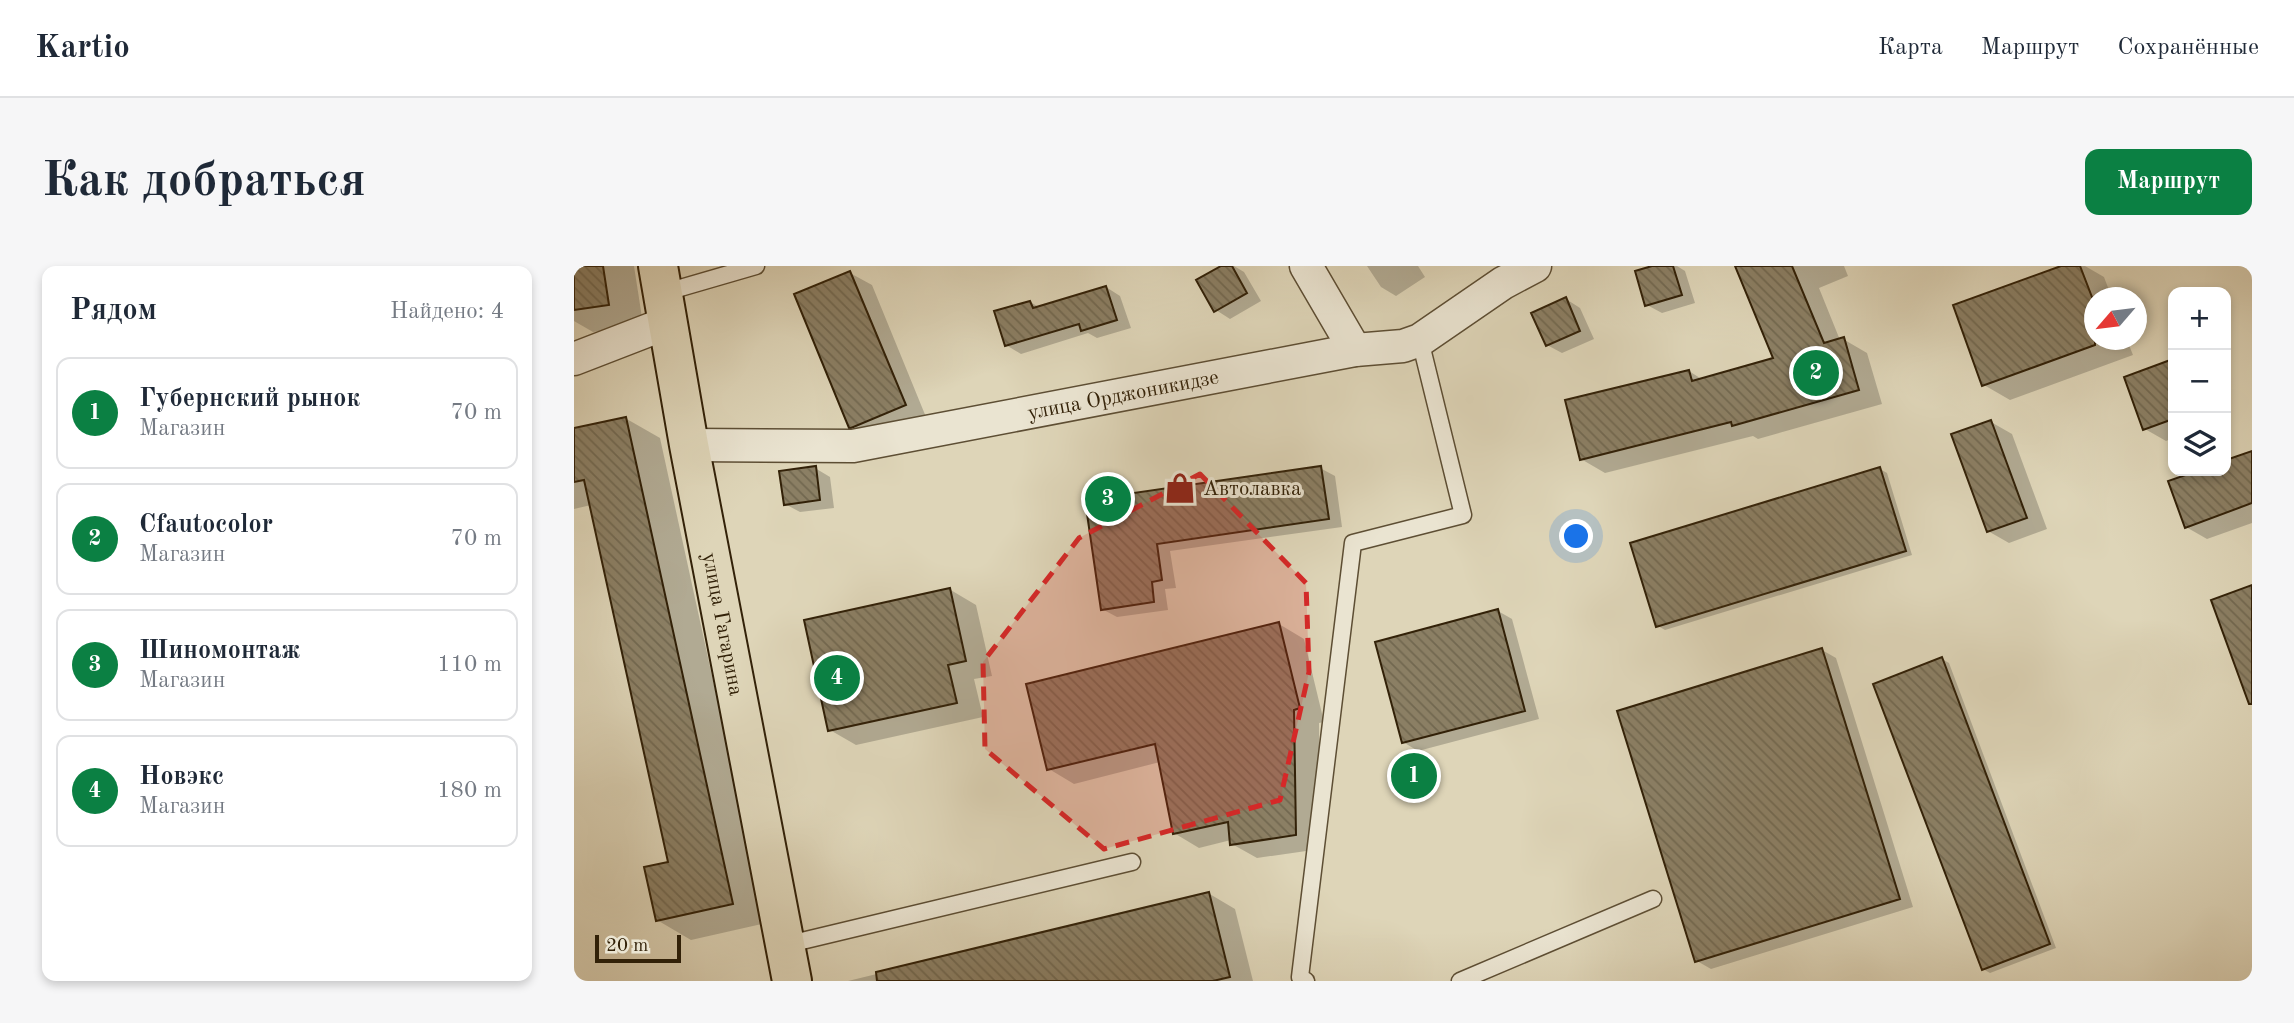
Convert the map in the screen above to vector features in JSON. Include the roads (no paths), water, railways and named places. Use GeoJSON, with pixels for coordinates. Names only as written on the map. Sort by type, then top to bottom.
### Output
{"type":"FeatureCollection","features":[{"type":"Feature","properties":{"kind":"main road","name":"улица Гагарина"},"geometry":{"type":"LineString","coordinates":[[663,294],[689,446],[788,963]]}},
{"type":"Feature","properties":{"kind":"street"},"geometry":{"type":"LineString","coordinates":[[1306,266],[1355,350]]}},
{"type":"Feature","properties":{"kind":"street","name":"улица Орджоникидзе"},"geometry":{"type":"LineString","coordinates":[[689,446],[853,446],[1355,350],[1402,346],[1420,340],[1503,283],[1535,266]]}},
{"type":"Feature","properties":{"kind":"street"},"geometry":{"type":"LineString","coordinates":[[574,359],[663,294]]}},
{"type":"Feature","properties":{"kind":"lane"},"geometry":{"type":"LineString","coordinates":[[663,294],[756,266]]}},
{"type":"Feature","properties":{"kind":"lane"},"geometry":{"type":"LineString","coordinates":[[1306,981],[1300,977],[1353,543],[1463,515],[1420,340]]}},
{"type":"Feature","properties":{"kind":"lane"},"geometry":{"type":"LineString","coordinates":[[788,963],[1132,862]]}},
{"type":"Feature","properties":{"kind":"lane"},"geometry":{"type":"LineString","coordinates":[[1460,981],[1653,899]]}},
{"type":"Feature","properties":{"kind":"place","name":"Cfautocolor"},"geometry":{"type":"Point","coordinates":[1816,373]}},
{"type":"Feature","properties":{"kind":"place","name":"Автолавка"},"geometry":{"type":"Point","coordinates":[1180,488]}},
{"type":"Feature","properties":{"kind":"place","name":"Шиномонтаж"},"geometry":{"type":"Point","coordinates":[1108,499]}},
{"type":"Feature","properties":{"kind":"place","name":"Новэкс"},"geometry":{"type":"Point","coordinates":[837,678]}},
{"type":"Feature","properties":{"kind":"place","name":"Губернский рынок"},"geometry":{"type":"Point","coordinates":[1414,776]}}]}
